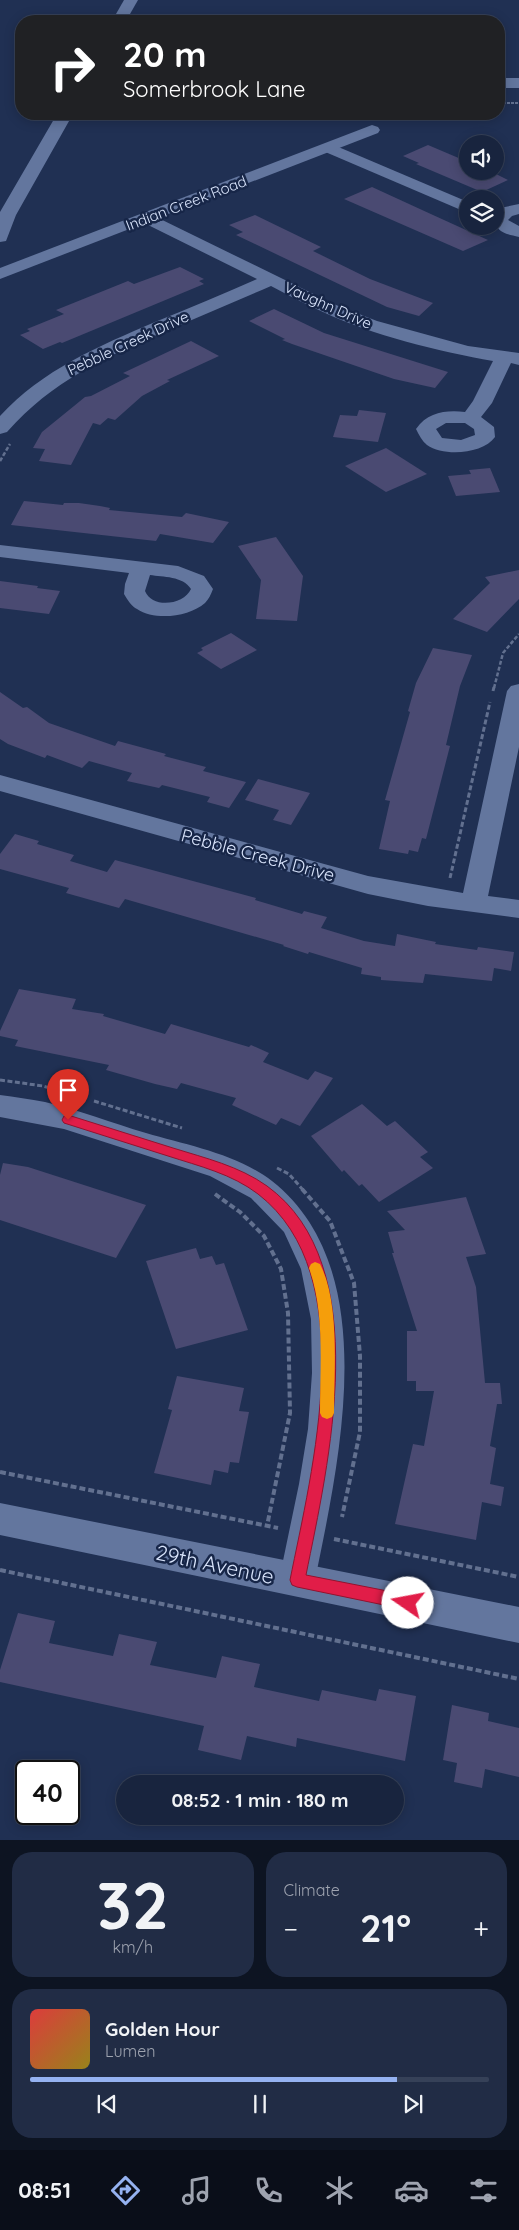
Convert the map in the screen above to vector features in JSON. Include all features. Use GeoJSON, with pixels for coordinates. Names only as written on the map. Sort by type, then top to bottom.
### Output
{"type":"FeatureCollection","features":[{"type":"Feature","properties":{"kind":"street"},"geometry":{"type":"LineString","coordinates":[[122,15],[131,0]]}},
{"type":"Feature","properties":{"kind":"street"},"geometry":{"type":"LineString","coordinates":[[505,83],[519,83]]}},
{"type":"Feature","properties":{"kind":"street"},"geometry":{"type":"LineString","coordinates":[[505,98],[519,98]]}},
{"type":"Feature","properties":{"kind":"street"},"geometry":{"type":"LineString","coordinates":[[0,237],[3,215],[61,120]]}},
{"type":"Feature","properties":{"kind":"street","name":"Indian Creek Road"},"geometry":{"type":"LineString","coordinates":[[0,273],[148,218],[372,130]]}},
{"type":"Feature","properties":{"kind":"street"},"geometry":{"type":"LineString","coordinates":[[329,148],[459,204]]}},
{"type":"Feature","properties":{"kind":"street"},"geometry":{"type":"LineString","coordinates":[[504,214],[519,209]]}},
{"type":"Feature","properties":{"kind":"street","name":"Vaughn Drive"},"geometry":{"type":"LineString","coordinates":[[148,218],[330,309],[371,325],[434,343],[512,359]]}},
{"type":"Feature","properties":{"kind":"street"},"geometry":{"type":"LineString","coordinates":[[504,225],[519,232]]}},
{"type":"Feature","properties":{"kind":"street","name":"Pebble Creek Drive"},"geometry":{"type":"LineString","coordinates":[[0,428],[33,394],[81,362],[118,344],[271,280]]}},
{"type":"Feature","properties":{"kind":"street"},"geometry":{"type":"LineString","coordinates":[[470,418],[512,359]]}},
{"type":"Feature","properties":{"kind":"street"},"geometry":{"type":"LineString","coordinates":[[0,551],[142,568]]}},
{"type":"Feature","properties":{"kind":"street"},"geometry":{"type":"LineString","coordinates":[[474,903],[519,691]]}},
{"type":"Feature","properties":{"kind":"street","name":"Pebble Creek Drive"},"geometry":{"type":"LineString","coordinates":[[0,784],[368,885],[428,897],[519,909]]}},
{"type":"Feature","properties":{"kind":"street"},"geometry":{"type":"LineString","coordinates":[[0,1106],[51,1114],[224,1169],[262,1190],[289,1216],[308,1246],[322,1286],[328,1336],[328,1410],[319,1472],[297,1580]]}},
{"type":"Feature","properties":{"kind":"street","name":"29th Avenue"},"geometry":{"type":"LineString","coordinates":[[0,1519],[519,1625]]}},
{"type":"Feature","properties":{"kind":"path"},"geometry":{"type":"LineString","coordinates":[[505,103],[519,103]]}},
{"type":"Feature","properties":{"kind":"path"},"geometry":{"type":"LineString","coordinates":[[0,1080],[43,1086],[71,1094]]}},
{"type":"Feature","properties":{"kind":"path"},"geometry":{"type":"LineString","coordinates":[[90,1100],[184,1129]]}},
{"type":"Feature","properties":{"kind":"path"},"geometry":{"type":"LineString","coordinates":[[272,1165],[289,1174],[330,1221],[354,1283],[360,1356],[360,1432],[341,1520]]}},
{"type":"Feature","properties":{"kind":"path"},"geometry":{"type":"LineString","coordinates":[[211,1192],[240,1212],[264,1236],[281,1269],[288,1313],[290,1414],[267,1526]]}},
{"type":"Feature","properties":{"kind":"path"},"geometry":{"type":"LineString","coordinates":[[0,1472],[278,1528]]}},
{"type":"Feature","properties":{"kind":"path"},"geometry":{"type":"LineString","coordinates":[[337,1540],[339,1530]]}},
{"type":"Feature","properties":{"kind":"path"},"geometry":{"type":"LineString","coordinates":[[331,1538],[519,1577]]}},
{"type":"Feature","properties":{"kind":"path"},"geometry":{"type":"LineString","coordinates":[[0,1570],[519,1679]]}},
{"type":"Feature","properties":{"kind":"building"},"geometry":{"type":"Polygon","coordinates":[[[428,145],[459,158],[459,180],[504,180],[504,178],[508,180],[486,190],[477,190],[416,164],[419,163],[403,156],[428,145]]]}},
{"type":"Feature","properties":{"kind":"building"},"geometry":{"type":"Polygon","coordinates":[[[372,187],[459,227],[459,235],[477,235],[488,240],[463,251],[344,199],[372,187]]]}},
{"type":"Feature","properties":{"kind":"building"},"geometry":{"type":"Polygon","coordinates":[[[255,215],[321,247],[313,251],[370,279],[433,303],[419,316],[387,307],[236,235],[243,232],[229,225],[255,215]]]}},
{"type":"Feature","properties":{"kind":"building"},"geometry":{"type":"Polygon","coordinates":[[[180,267],[204,279],[199,281],[204,284],[62,343],[60,342],[43,349],[20,335],[30,331],[27,329],[64,314],[56,310],[128,281],[134,284],[180,267]]]}},
{"type":"Feature","properties":{"kind":"building"},"geometry":{"type":"Polygon","coordinates":[[[274,309],[324,333],[448,372],[435,388],[394,379],[282,340],[285,339],[249,321],[274,309]]]}},
{"type":"Feature","properties":{"kind":"building"},"geometry":{"type":"Polygon","coordinates":[[[191,341],[219,356],[167,380],[170,381],[142,396],[115,420],[108,418],[100,425],[93,423],[71,465],[39,461],[45,449],[33,448],[42,432],[85,397],[91,396],[130,376],[123,373],[191,341]]]}},
{"type":"Feature","properties":{"kind":"building"},"geometry":{"type":"Polygon","coordinates":[[[359,410],[386,413],[378,442],[333,437],[340,415],[357,416],[359,410]]]}},
{"type":"Feature","properties":{"kind":"building"},"geometry":{"type":"Polygon","coordinates":[[[386,448],[427,474],[386,492],[345,466],[386,448]]]}},
{"type":"Feature","properties":{"kind":"building"},"geometry":{"type":"Polygon","coordinates":[[[490,468],[500,492],[456,496],[448,476],[471,474],[469,470],[490,468]]]}},
{"type":"Feature","properties":{"kind":"building"},"geometry":{"type":"Polygon","coordinates":[[[24,501],[63,505],[64,503],[79,503],[110,508],[109,510],[182,517],[186,513],[229,522],[213,543],[160,534],[156,541],[11,525],[24,501]]]}},
{"type":"Feature","properties":{"kind":"building"},"geometry":{"type":"Polygon","coordinates":[[[276,537],[303,576],[297,621],[256,619],[261,580],[238,546],[276,537]]]}},
{"type":"Feature","properties":{"kind":"building"},"geometry":{"type":"Polygon","coordinates":[[[519,570],[519,599],[487,632],[453,619],[490,583],[485,577],[519,570]]]}},
{"type":"Feature","properties":{"kind":"building"},"geometry":{"type":"Polygon","coordinates":[[[0,581],[60,591],[49,614],[0,608],[0,581]]]}},
{"type":"Feature","properties":{"kind":"building"},"geometry":{"type":"Polygon","coordinates":[[[231,633],[257,650],[221,669],[197,653],[203,650],[201,648],[231,633]]]}},
{"type":"Feature","properties":{"kind":"building"},"geometry":{"type":"Polygon","coordinates":[[[433,648],[472,655],[460,686],[446,745],[450,746],[426,839],[422,838],[418,852],[409,850],[408,854],[379,849],[390,801],[385,800],[410,712],[408,711],[416,683],[433,648]]]}},
{"type":"Feature","properties":{"kind":"building"},"geometry":{"type":"Polygon","coordinates":[[[0,692],[23,708],[27,707],[49,723],[115,746],[118,741],[166,754],[164,756],[206,767],[203,771],[246,782],[229,808],[207,802],[210,797],[162,785],[159,788],[127,781],[132,773],[89,761],[82,768],[47,755],[45,758],[0,739],[0,692]]]}},
{"type":"Feature","properties":{"kind":"building"},"geometry":{"type":"Polygon","coordinates":[[[258,779],[310,793],[291,825],[273,820],[279,810],[245,800],[258,779]]]}},
{"type":"Feature","properties":{"kind":"building"},"geometry":{"type":"Polygon","coordinates":[[[15,834],[39,841],[37,844],[74,855],[70,861],[107,872],[115,860],[256,898],[255,900],[302,914],[304,911],[327,917],[321,928],[364,941],[395,946],[397,934],[436,942],[435,944],[477,950],[478,947],[514,952],[511,971],[494,968],[492,981],[425,974],[423,983],[381,980],[381,977],[361,974],[362,968],[309,952],[308,954],[284,945],[125,899],[119,908],[66,893],[69,888],[0,869],[0,854],[15,834]]]}},
{"type":"Feature","properties":{"kind":"building"},"geometry":{"type":"Polygon","coordinates":[[[19,989],[76,999],[72,1009],[104,1014],[103,1016],[165,1034],[171,1024],[249,1047],[251,1045],[269,1053],[263,1062],[308,1080],[315,1071],[333,1078],[300,1126],[281,1118],[276,1125],[232,1105],[236,1098],[181,1083],[177,1089],[155,1084],[106,1070],[109,1065],[15,1046],[18,1040],[0,1036],[0,1031],[19,989]]]}},
{"type":"Feature","properties":{"kind":"building"},"geometry":{"type":"Polygon","coordinates":[[[362,1104],[387,1126],[395,1121],[428,1152],[420,1157],[433,1168],[379,1202],[362,1184],[359,1186],[344,1170],[342,1172],[311,1136],[362,1104]]]}},
{"type":"Feature","properties":{"kind":"building"},"geometry":{"type":"Polygon","coordinates":[[[3,1163],[28,1167],[146,1205],[116,1258],[0,1220],[0,1175],[3,1163]]]}},
{"type":"Feature","properties":{"kind":"building"},"geometry":{"type":"Polygon","coordinates":[[[466,1197],[486,1254],[466,1257],[476,1287],[485,1383],[500,1383],[502,1404],[497,1404],[490,1446],[496,1448],[490,1484],[504,1487],[501,1506],[482,1502],[476,1540],[395,1524],[413,1444],[424,1446],[434,1391],[416,1391],[416,1381],[407,1381],[407,1331],[417,1331],[392,1253],[394,1253],[388,1232],[405,1230],[387,1211],[466,1197]]]}},
{"type":"Feature","properties":{"kind":"building"},"geometry":{"type":"Polygon","coordinates":[[[196,1248],[200,1259],[212,1256],[216,1265],[224,1263],[248,1330],[176,1349],[146,1261],[196,1248]]]}},
{"type":"Feature","properties":{"kind":"building"},"geometry":{"type":"Polygon","coordinates":[[[177,1376],[244,1388],[239,1411],[249,1412],[239,1463],[230,1462],[228,1473],[214,1470],[211,1485],[154,1473],[172,1410],[168,1409],[177,1376]]]}},
{"type":"Feature","properties":{"kind":"building"},"geometry":{"type":"Polygon","coordinates":[[[18,1613],[55,1621],[49,1643],[113,1656],[119,1634],[157,1642],[150,1665],[216,1678],[222,1656],[260,1664],[254,1687],[319,1701],[322,1690],[376,1701],[379,1689],[416,1696],[405,1761],[297,1738],[296,1747],[247,1736],[241,1760],[198,1750],[204,1726],[0,1682],[0,1670],[18,1613]]]}},
{"type":"Feature","properties":{"kind":"building"},"geometry":{"type":"Polygon","coordinates":[[[452,1705],[489,1713],[488,1721],[519,1728],[519,1777],[485,1769],[482,1788],[454,1782],[457,1763],[443,1760],[452,1705]]]}},
{"type":"Feature","properties":{"kind":"slow traffic"},"geometry":{"type":"LineString","coordinates":[[315,1268],[322,1286],[328,1336],[327,1413]]}},
{"type":"Feature","properties":{"kind":"route"},"geometry":{"type":"LineString","coordinates":[[68,1120],[224,1169],[262,1190],[289,1216],[308,1246],[322,1286],[328,1336],[328,1410],[319,1472],[297,1580],[408,1603]]}}]}
